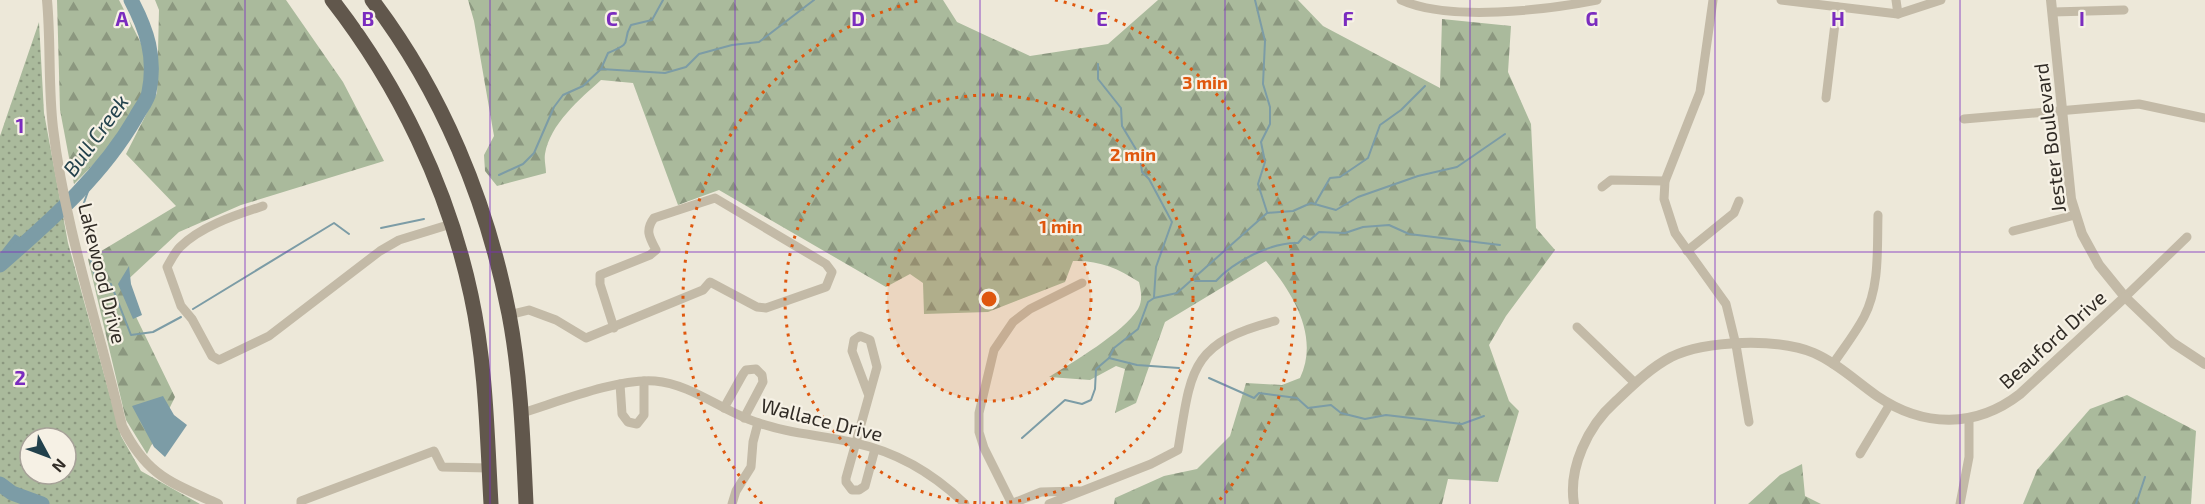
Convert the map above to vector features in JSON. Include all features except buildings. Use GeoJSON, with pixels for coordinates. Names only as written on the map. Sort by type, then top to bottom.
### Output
{"type":"FeatureCollection","features":[{"type":"Feature","properties":{"kind":"highway"},"geometry":{"type":"LineString","coordinates":[[332,0],[369,51],[402,107],[430,166],[451,224],[471,295],[481,355],[491,504]]}},
{"type":"Feature","properties":{"kind":"highway"},"geometry":{"type":"LineString","coordinates":[[372,0],[425,81],[465,166],[492,242],[509,315],[522,413],[526,504]]}},
{"type":"Feature","properties":{"kind":"street","name":"Lakewood Drive"},"geometry":{"type":"LineString","coordinates":[[47,0],[50,94],[59,164],[73,237],[122,426],[135,451],[153,471],[218,504]]}},
{"type":"Feature","properties":{"kind":"street"},"geometry":{"type":"LineString","coordinates":[[1401,0],[1433,9],[1522,12],[1597,0]]}},
{"type":"Feature","properties":{"kind":"street"},"geometry":{"type":"LineString","coordinates":[[1713,0],[1700,92],[1665,182],[1664,200],[1668,218],[1687,251],[1726,304],[1736,345],[1749,422]]}},
{"type":"Feature","properties":{"kind":"street"},"geometry":{"type":"LineString","coordinates":[[1781,0],[1898,14],[1941,0]]}},
{"type":"Feature","properties":{"kind":"street"},"geometry":{"type":"LineString","coordinates":[[1896,0],[1898,14]]}},
{"type":"Feature","properties":{"kind":"street","name":"Jester Boulevard"},"geometry":{"type":"LineString","coordinates":[[2051,0],[2075,215],[2098,265],[2125,297],[2173,343],[2205,364]]}},
{"type":"Feature","properties":{"kind":"street"},"geometry":{"type":"LineString","coordinates":[[1826,98],[1838,6]]}},
{"type":"Feature","properties":{"kind":"street"},"geometry":{"type":"LineString","coordinates":[[2053,12],[2124,10]]}},
{"type":"Feature","properties":{"kind":"street"},"geometry":{"type":"LineString","coordinates":[[1964,119],[2139,104],[2205,118]]}},
{"type":"Feature","properties":{"kind":"street"},"geometry":{"type":"LineString","coordinates":[[1602,187],[1611,180],[1665,182]]}},
{"type":"Feature","properties":{"kind":"street"},"geometry":{"type":"LineString","coordinates":[[509,315],[529,310],[556,320],[586,338],[614,328],[703,290],[710,282],[757,307],[766,308],[826,287],[832,272],[816,258],[715,198],[654,218],[648,226],[648,235],[656,250],[650,255],[600,275],[600,284],[614,328]]}},
{"type":"Feature","properties":{"kind":"street"},"geometry":{"type":"LineString","coordinates":[[1687,251],[1734,213],[1739,201]]}},
{"type":"Feature","properties":{"kind":"street"},"geometry":{"type":"LineString","coordinates":[[263,206],[231,217],[179,247],[167,267],[181,306],[192,319],[212,356],[219,360],[269,336],[381,251],[399,240],[451,224]]}},
{"type":"Feature","properties":{"kind":"street"},"geometry":{"type":"LineString","coordinates":[[1833,364],[1864,317],[1873,295],[1876,277],[1878,215]]}},
{"type":"Feature","properties":{"kind":"street"},"geometry":{"type":"LineString","coordinates":[[2013,231],[2075,215]]}},
{"type":"Feature","properties":{"kind":"street"},"geometry":{"type":"LineString","coordinates":[[2125,297],[2187,237]]}},
{"type":"Feature","properties":{"kind":"street"},"geometry":{"type":"LineString","coordinates":[[1082,284],[1030,309],[1013,322],[994,350],[979,413],[979,432],[984,448],[1011,504],[1041,492],[1085,490]]}},
{"type":"Feature","properties":{"kind":"street","name":"Beauford Drive"},"geometry":{"type":"LineString","coordinates":[[1574,504],[1576,466],[1588,437],[1610,406],[1635,383],[1673,356],[1695,349],[1736,345],[1785,345],[1814,353],[1890,404],[1925,418],[1969,418],[2004,406],[2020,394],[2125,297]]}},
{"type":"Feature","properties":{"kind":"street"},"geometry":{"type":"LineString","coordinates":[[1049,504],[1151,464],[1178,450],[1189,383],[1196,366],[1209,350],[1222,340],[1244,329],[1275,321]]}},
{"type":"Feature","properties":{"kind":"street"},"geometry":{"type":"LineString","coordinates":[[1577,327],[1635,383]]}},
{"type":"Feature","properties":{"kind":"street"},"geometry":{"type":"LineString","coordinates":[[869,396],[852,351],[854,340],[860,336],[870,340],[878,361],[869,396],[846,478],[846,483],[852,490],[859,490],[865,486],[875,449]]}},
{"type":"Feature","properties":{"kind":"street"},"geometry":{"type":"LineString","coordinates":[[724,408],[746,370],[756,369],[762,375],[763,382],[744,418]]}},
{"type":"Feature","properties":{"kind":"street"},"geometry":{"type":"LineString","coordinates":[[620,384],[622,414],[628,422],[637,424],[644,415],[644,381]]}},
{"type":"Feature","properties":{"kind":"street","name":"Wallace Drive"},"geometry":{"type":"LineString","coordinates":[[522,413],[620,384],[644,381],[676,386],[758,423],[804,435],[855,443],[917,466],[951,490],[965,504]]}},
{"type":"Feature","properties":{"kind":"street"},"geometry":{"type":"LineString","coordinates":[[1860,454],[1890,404]]}},
{"type":"Feature","properties":{"kind":"street"},"geometry":{"type":"LineString","coordinates":[[1960,504],[1969,457],[1969,418]]}},
{"type":"Feature","properties":{"kind":"street"},"geometry":{"type":"LineString","coordinates":[[732,504],[736,491],[751,467],[753,442],[758,423]]}},
{"type":"Feature","properties":{"kind":"street"},"geometry":{"type":"LineString","coordinates":[[301,504],[301,501],[434,451],[442,467],[489,468]]}},
{"type":"Feature","properties":{"kind":"green space"},"geometry":{"type":"Polygon","coordinates":[[[57,0],[119,0],[146,53],[146,99],[97,161],[74,184],[60,110],[57,0]]]}},
{"type":"Feature","properties":{"kind":"green space"},"geometry":{"type":"Polygon","coordinates":[[[155,0],[286,0],[343,82],[384,161],[241,205],[179,232],[121,286],[175,397],[147,454],[126,420],[88,259],[176,206],[126,154],[157,93],[159,10],[155,0]]]}},
{"type":"Feature","properties":{"kind":"green space"},"geometry":{"type":"Polygon","coordinates":[[[468,0],[943,0],[957,22],[1030,56],[1108,44],[1158,0],[1298,0],[1323,26],[1440,88],[1442,19],[1511,26],[1508,72],[1531,124],[1536,228],[1555,250],[1506,316],[1489,345],[1509,401],[1519,411],[1498,482],[1448,479],[1442,504],[1114,504],[1115,498],[1164,476],[1197,469],[1230,436],[1246,383],[1282,385],[1300,378],[1307,346],[1305,331],[1300,315],[1285,286],[1266,261],[1165,322],[1136,403],[1115,413],[1125,369],[1116,366],[1090,380],[1049,377],[1097,346],[1131,318],[1141,302],[1139,282],[1108,266],[1073,261],[1065,282],[988,312],[924,314],[923,283],[910,274],[886,287],[719,190],[678,205],[633,83],[601,80],[567,113],[553,132],[545,154],[546,173],[497,186],[485,171],[484,155],[494,136],[474,21],[468,0]]]}},
{"type":"Feature","properties":{"kind":"green space"},"geometry":{"type":"Polygon","coordinates":[[[39,22],[44,113],[68,243],[121,436],[141,471],[200,504],[0,504],[0,136],[39,22]]]}},
{"type":"Feature","properties":{"kind":"green space"},"geometry":{"type":"Polygon","coordinates":[[[2127,395],[2196,431],[2191,504],[2023,504],[2037,470],[2090,409],[2127,395]]]}},
{"type":"Feature","properties":{"kind":"green space"},"geometry":{"type":"Polygon","coordinates":[[[1802,464],[1805,496],[1821,504],[1748,504],[1780,475],[1802,464]]]}},
{"type":"Feature","properties":{"kind":"water"},"geometry":{"type":"Polygon","coordinates":[[[15,234],[29,243],[0,269],[0,253],[15,234]]]}},
{"type":"Feature","properties":{"kind":"water"},"geometry":{"type":"Polygon","coordinates":[[[129,266],[131,284],[142,315],[133,319],[118,284],[129,266]]]}},
{"type":"Feature","properties":{"kind":"water"},"geometry":{"type":"Polygon","coordinates":[[[163,396],[174,415],[187,425],[165,457],[154,447],[132,406],[163,396]]]}},
{"type":"Feature","properties":{"kind":"waterway","name":"Bull Creek"},"geometry":{"type":"LineString","coordinates":[[0,265],[56,214],[108,159],[147,98],[151,79],[151,55],[146,33],[131,0]]}},
{"type":"Feature","properties":{"kind":"waterway"},"geometry":{"type":"LineString","coordinates":[[601,69],[608,53],[625,44],[631,25],[652,20],[663,0]]}},
{"type":"Feature","properties":{"kind":"waterway"},"geometry":{"type":"LineString","coordinates":[[499,175],[523,164],[534,153],[554,107],[563,95],[583,86],[601,69],[665,73],[686,67],[699,54],[732,45],[759,42],[814,0]]}},
{"type":"Feature","properties":{"kind":"waterway"},"geometry":{"type":"LineString","coordinates":[[1255,0],[1265,41],[1263,84],[1270,107],[1270,124],[1261,142],[1265,162],[1258,184],[1267,212]]}},
{"type":"Feature","properties":{"kind":"waterway"},"geometry":{"type":"LineString","coordinates":[[1098,64],[1098,79],[1121,108],[1122,126],[1140,156],[1142,172],[1149,179],[1172,222],[1156,267],[1154,297]]}},
{"type":"Feature","properties":{"kind":"waterway"},"geometry":{"type":"LineString","coordinates":[[1315,204],[1330,178],[1340,177],[1368,158],[1380,125],[1401,110],[1425,86]]}},
{"type":"Feature","properties":{"kind":"waterway"},"geometry":{"type":"LineString","coordinates":[[1022,438],[1065,400],[1082,404],[1091,400],[1095,389],[1096,369],[1109,358],[1114,348],[1138,329],[1148,302],[1154,298],[1177,293],[1267,213],[1293,211],[1311,203],[1336,210],[1358,197],[1418,176],[1457,167],[1505,134]]}},
{"type":"Feature","properties":{"kind":"waterway"},"geometry":{"type":"LineString","coordinates":[[87,242],[80,214],[92,180]]}},
{"type":"Feature","properties":{"kind":"waterway"},"geometry":{"type":"LineString","coordinates":[[381,228],[424,219]]}},
{"type":"Feature","properties":{"kind":"waterway"},"geometry":{"type":"LineString","coordinates":[[193,309],[334,223],[349,234]]}},
{"type":"Feature","properties":{"kind":"waterway"},"geometry":{"type":"LineString","coordinates":[[1195,281],[1216,281],[1242,260],[1276,246],[1298,243],[1304,236],[1310,240],[1319,232],[1345,233],[1363,227],[1389,225],[1409,234],[1500,245]]}},
{"type":"Feature","properties":{"kind":"waterway"},"geometry":{"type":"LineString","coordinates":[[90,256],[96,281],[111,284],[131,335],[153,332],[181,317]]}},
{"type":"Feature","properties":{"kind":"waterway"},"geometry":{"type":"LineString","coordinates":[[1109,358],[1137,365],[1179,368]]}},
{"type":"Feature","properties":{"kind":"waterway"},"geometry":{"type":"LineString","coordinates":[[1209,378],[1254,398],[1259,393],[1297,398],[1308,408],[1331,405],[1341,413],[1365,419],[1386,415],[1462,424],[1484,416]]}},
{"type":"Feature","properties":{"kind":"waterway"},"geometry":{"type":"LineString","coordinates":[[2136,504],[2145,477]]}},
{"type":"Feature","properties":{"kind":"waterway","name":"Bull Creek"},"geometry":{"type":"LineString","coordinates":[[0,484],[12,493],[42,504]]}}]}
